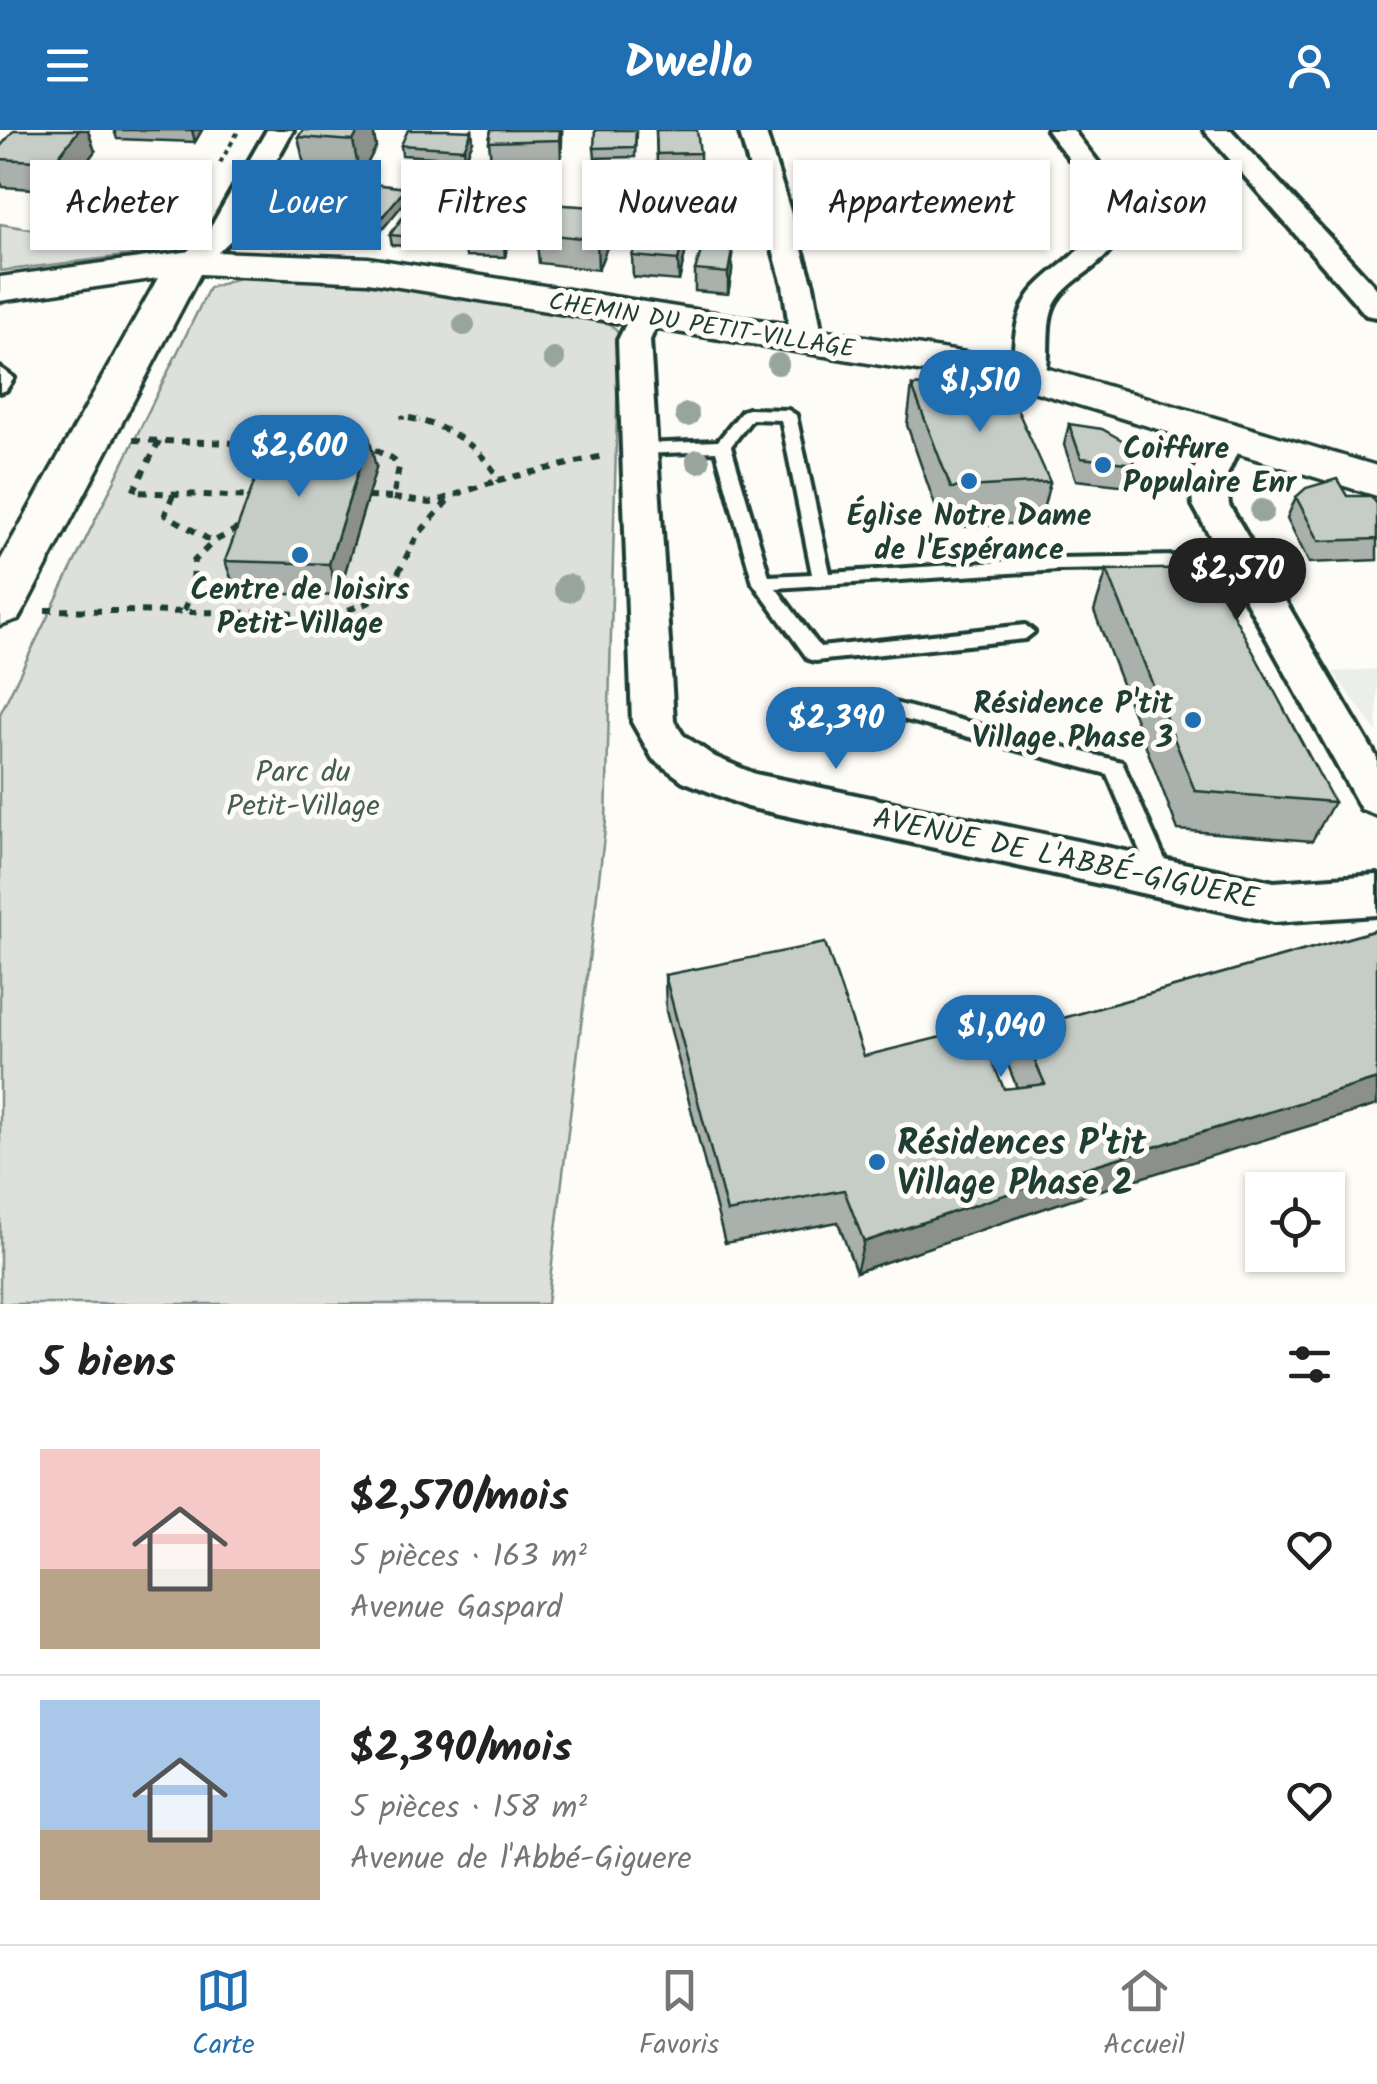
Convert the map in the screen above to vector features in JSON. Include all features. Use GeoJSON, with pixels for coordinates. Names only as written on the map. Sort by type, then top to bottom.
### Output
{"type":"FeatureCollection","features":[{"type":"Feature","properties":{"kind":"street"},"geometry":{"type":"LineString","coordinates":[[0,607],[184,268],[220,238],[280,130]]}},
{"type":"Feature","properties":{"kind":"street"},"geometry":{"type":"LineString","coordinates":[[752,130],[798,285],[807,341]]}},
{"type":"Feature","properties":{"kind":"street"},"geometry":{"type":"LineString","coordinates":[[1029,376],[1031,322],[1047,292],[1099,248],[1110,228],[1110,204],[1060,130]]}},
{"type":"Feature","properties":{"kind":"street"},"geometry":{"type":"LineString","coordinates":[[1217,130],[1377,308]]}},
{"type":"Feature","properties":{"kind":"street","name":"CHEMIN DU PETIT-VILLAGE"},"geometry":{"type":"LineString","coordinates":[[0,289],[191,262],[368,270],[1029,376],[1377,481]]}},
{"type":"Feature","properties":{"kind":"street","name":"AVENUE DE L'ABBÉ-GIGUERE"},"geometry":{"type":"LineString","coordinates":[[645,314],[634,340],[642,449],[648,681],[653,722],[668,747],[699,769],[747,790],[1274,902],[1377,895]]}},
{"type":"Feature","properties":{"kind":"street"},"geometry":{"type":"LineString","coordinates":[[1227,437],[1208,477],[1210,505],[1377,798]]}},
{"type":"Feature","properties":{"kind":"lane"},"geometry":{"type":"LineString","coordinates":[[0,372],[6,378],[0,388]]}},
{"type":"Feature","properties":{"kind":"lane"},"geometry":{"type":"LineString","coordinates":[[724,446],[748,414],[788,415],[822,580]]}},
{"type":"Feature","properties":{"kind":"lane"},"geometry":{"type":"LineString","coordinates":[[642,449],[724,446]]}},
{"type":"Feature","properties":{"kind":"lane"},"geometry":{"type":"LineString","coordinates":[[724,446],[762,583],[814,654],[1025,632]]}},
{"type":"Feature","properties":{"kind":"lane"},"geometry":{"type":"LineString","coordinates":[[762,583],[1058,564],[1242,561]]}},
{"type":"Feature","properties":{"kind":"lane"},"geometry":{"type":"LineString","coordinates":[[883,708],[1115,768],[1162,878]]}},
{"type":"Feature","properties":{"kind":"path"},"geometry":{"type":"LineString","coordinates":[[400,417],[432,425],[474,445],[488,458],[500,480]]}},
{"type":"Feature","properties":{"kind":"path"},"geometry":{"type":"LineString","coordinates":[[92,438],[276,444]]}},
{"type":"Feature","properties":{"kind":"path"},"geometry":{"type":"LineString","coordinates":[[159,442],[133,492],[270,497]]}},
{"type":"Feature","properties":{"kind":"path"},"geometry":{"type":"LineString","coordinates":[[367,447],[381,450],[399,468],[393,498]]}},
{"type":"Feature","properties":{"kind":"path"},"geometry":{"type":"LineString","coordinates":[[367,497],[432,503],[464,490],[588,456],[642,449]]}},
{"type":"Feature","properties":{"kind":"path"},"geometry":{"type":"LineString","coordinates":[[173,494],[165,514],[212,542]]}},
{"type":"Feature","properties":{"kind":"path"},"geometry":{"type":"LineString","coordinates":[[45,610],[336,614],[368,604],[392,585],[417,536],[449,499]]}},
{"type":"Feature","properties":{"kind":"path"},"geometry":{"type":"LineString","coordinates":[[184,610],[193,590],[194,561],[212,542],[255,520]]}},
{"type":"Feature","properties":{"kind":"shaded area"},"geometry":{"type":"Polygon","coordinates":[[[1377,669],[1377,732],[1333,672],[1377,669]]]}},
{"type":"Feature","properties":{"kind":"green space"},"geometry":{"type":"Polygon","coordinates":[[[0,224],[30,229],[30,250],[159,250],[150,253],[0,271],[0,224]]]}},
{"type":"Feature","properties":{"kind":"green space","name":"Parc du Petit-Village"},"geometry":{"type":"Polygon","coordinates":[[[242,277],[372,282],[606,319],[619,334],[606,821],[547,1304],[0,1304],[0,714],[209,288],[242,277]]]}},
{"type":"Feature","properties":{"kind":"building"},"geometry":{"type":"Polygon","coordinates":[[[14,130],[79,130],[56,160],[0,159],[0,147],[14,130]]]}},
{"type":"Feature","properties":{"kind":"building"},"geometry":{"type":"Polygon","coordinates":[[[303,130],[359,130],[353,141],[298,137],[303,130]]]}},
{"type":"Feature","properties":{"kind":"building"},"geometry":{"type":"Polygon","coordinates":[[[408,130],[472,131],[464,149],[401,145],[408,130]]]}},
{"type":"Feature","properties":{"kind":"building"},"geometry":{"type":"Polygon","coordinates":[[[491,130],[560,130],[559,140],[489,142],[491,130]]]}},
{"type":"Feature","properties":{"kind":"building"},"geometry":{"type":"Polygon","coordinates":[[[595,130],[636,130],[635,147],[594,148],[595,130]]]}},
{"type":"Feature","properties":{"kind":"building"},"geometry":{"type":"Polygon","coordinates":[[[656,130],[697,130],[700,153],[657,154],[656,130]]]}},
{"type":"Feature","properties":{"kind":"building"},"geometry":{"type":"Polygon","coordinates":[[[381,185],[401,187],[401,194],[381,218],[381,185]]]}},
{"type":"Feature","properties":{"kind":"building"},"geometry":{"type":"Polygon","coordinates":[[[562,205],[582,206],[582,238],[562,236],[562,205]]]}},
{"type":"Feature","properties":{"kind":"building"},"geometry":{"type":"Polygon","coordinates":[[[401,219],[401,236],[390,235],[401,219]]]}},
{"type":"Feature","properties":{"kind":"building"},"geometry":{"type":"Polygon","coordinates":[[[634,250],[680,250],[678,260],[632,256],[634,250]]]}},
{"type":"Feature","properties":{"kind":"building"},"geometry":{"type":"Polygon","coordinates":[[[701,250],[732,251],[728,273],[695,270],[701,250]]]}},
{"type":"Feature","properties":{"kind":"building"},"geometry":{"type":"Polygon","coordinates":[[[1004,380],[1050,482],[951,488],[912,386],[1004,380]]]}},
{"type":"Feature","properties":{"kind":"building"},"geometry":{"type":"Polygon","coordinates":[[[1069,424],[1102,429],[1129,444],[1135,464],[1081,458],[1069,424]]]}},
{"type":"Feature","properties":{"kind":"building","name":"Centre de loisirs Petit-Village"},"geometry":{"type":"Polygon","coordinates":[[[272,434],[369,436],[329,564],[225,561],[272,434]]]}},
{"type":"Feature","properties":{"kind":"building"},"geometry":{"type":"Polygon","coordinates":[[[1337,479],[1347,496],[1371,496],[1377,504],[1377,539],[1319,541],[1296,497],[1306,488],[1337,479]]]}},
{"type":"Feature","properties":{"kind":"building"},"geometry":{"type":"Polygon","coordinates":[[[1208,568],[1334,802],[1195,791],[1107,570],[1208,568]]]}},
{"type":"Feature","properties":{"kind":"building"},"geometry":{"type":"Polygon","coordinates":[[[1377,930],[1377,1079],[1082,1169],[864,1242],[844,1190],[727,1212],[665,975],[825,943],[864,1056],[978,1028],[1004,1089],[1045,1084],[1021,1030],[1377,930]]]}},
{"type":"Feature","properties":{"kind":"place","name":"Coiffure Populaire Enr"},"geometry":{"type":"Point","coordinates":[1103,465]}},
{"type":"Feature","properties":{"kind":"place","name":"Église Notre Dame de l'Espérance"},"geometry":{"type":"Point","coordinates":[969,481]}},
{"type":"Feature","properties":{"kind":"place","name":"Centre de loisirs Petit-Village"},"geometry":{"type":"Point","coordinates":[300,555]}},
{"type":"Feature","properties":{"kind":"place","name":"Résidence P'tit Village Phase 3"},"geometry":{"type":"Point","coordinates":[1193,720]}},
{"type":"Feature","properties":{"kind":"place","name":"Résidences P'tit Village Phase 2"},"geometry":{"type":"Point","coordinates":[877,1162]}}]}
